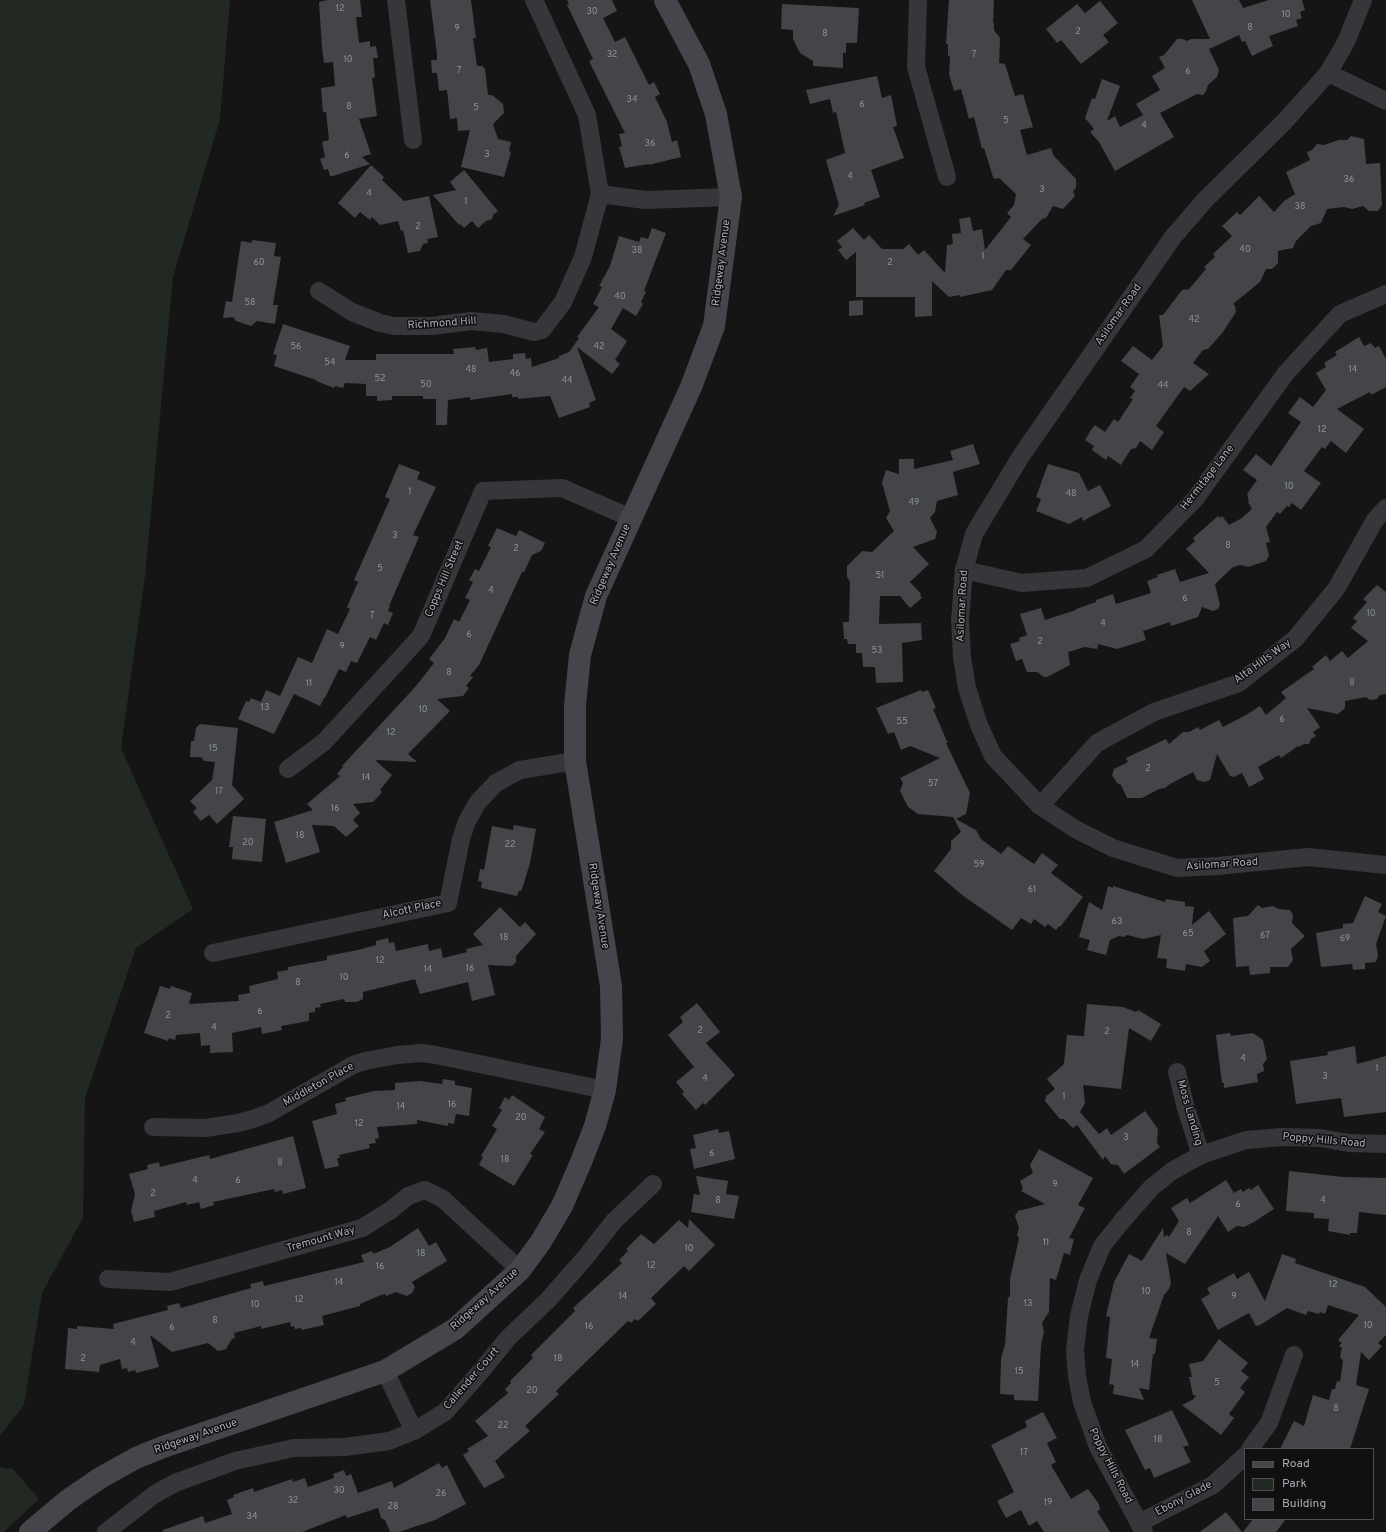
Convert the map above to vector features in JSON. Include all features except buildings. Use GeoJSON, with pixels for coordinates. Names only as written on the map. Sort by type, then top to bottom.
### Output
{"type":"FeatureCollection","features":[{"type":"Feature","properties":{"kind":"street"},"geometry":{"type":"LineString","coordinates":[[396,0],[414,140]]}},
{"type":"Feature","properties":{"kind":"street","name":"Richmond Hill"},"geometry":{"type":"LineString","coordinates":[[319,291],[352,312],[380,323],[394,326],[432,326],[471,321],[504,324],[534,332],[542,330],[563,302],[583,257],[600,194],[587,115],[534,0]]}},
{"type":"Feature","properties":{"kind":"street","name":"Ridgeway Avenue"},"geometry":{"type":"LineString","coordinates":[[30,1532],[68,1500],[100,1478],[136,1458],[385,1371],[455,1329],[520,1270],[540,1243],[562,1206],[595,1126],[605,1090],[612,1038],[611,986],[575,761],[575,705],[580,655],[596,596],[691,387],[714,326],[731,197],[716,114],[699,64],[665,0]]}},
{"type":"Feature","properties":{"kind":"street"},"geometry":{"type":"LineString","coordinates":[[918,0],[916,67],[947,177]]}},
{"type":"Feature","properties":{"kind":"street","name":"Asilomar Road"},"geometry":{"type":"LineString","coordinates":[[1363,0],[1346,42],[1328,73],[1284,122],[1205,200],[1173,237],[1001,488],[974,534],[964,570],[960,620],[962,658],[970,695],[979,725],[993,756],[1040,806],[1077,830],[1114,848],[1177,868],[1218,866],[1308,857],[1386,865]]}},
{"type":"Feature","properties":{"kind":"street"},"geometry":{"type":"LineString","coordinates":[[1328,73],[1386,102]]}},
{"type":"Feature","properties":{"kind":"street"},"geometry":{"type":"LineString","coordinates":[[600,194],[645,200],[731,197]]}},
{"type":"Feature","properties":{"kind":"street","name":"Hermitage Lane"},"geometry":{"type":"LineString","coordinates":[[964,570],[1022,583],[1087,578],[1146,549],[1195,499],[1286,373],[1340,314],[1386,294]]}},
{"type":"Feature","properties":{"kind":"street","name":"Copps Hill Street"},"geometry":{"type":"LineString","coordinates":[[288,769],[324,742],[420,636],[483,491],[562,488],[631,518]]}},
{"type":"Feature","properties":{"kind":"street","name":"Alta Hills Way"},"geometry":{"type":"LineString","coordinates":[[1040,806],[1096,743],[1154,712],[1239,683],[1295,639],[1336,589],[1375,520],[1386,508]]}},
{"type":"Feature","properties":{"kind":"street","name":"Alcott Place"},"geometry":{"type":"LineString","coordinates":[[213,954],[364,919],[419,910],[448,903],[461,839],[467,821],[478,802],[496,783],[520,770],[575,761]]}},
{"type":"Feature","properties":{"kind":"street","name":"Middleton Place"},"geometry":{"type":"LineString","coordinates":[[153,1127],[205,1128],[253,1119],[269,1113],[353,1065],[365,1060],[397,1055],[436,1055],[605,1090]]}},
{"type":"Feature","properties":{"kind":"street","name":"Moss Landing"},"geometry":{"type":"LineString","coordinates":[[1177,1072],[1185,1105],[1195,1132],[1201,1155]]}},
{"type":"Feature","properties":{"kind":"street","name":"Poppy Hills Road"},"geometry":{"type":"LineString","coordinates":[[1142,1528],[1098,1447],[1082,1402],[1077,1376],[1076,1350],[1079,1316],[1088,1280],[1102,1246],[1152,1187],[1172,1171],[1201,1155],[1246,1140],[1282,1136],[1320,1138],[1350,1143],[1386,1144]]}},
{"type":"Feature","properties":{"kind":"street","name":"Callender Court"},"geometry":{"type":"LineString","coordinates":[[106,1532],[138,1506],[168,1487],[235,1461],[294,1448],[345,1447],[389,1441],[414,1431],[444,1412],[482,1370],[508,1338],[548,1300],[614,1220],[653,1184]]}},
{"type":"Feature","properties":{"kind":"street","name":"Tremount Way"},"geometry":{"type":"LineString","coordinates":[[108,1279],[170,1282],[362,1228],[391,1210],[408,1196],[425,1190],[443,1199],[520,1270]]}},
{"type":"Feature","properties":{"kind":"street"},"geometry":{"type":"LineString","coordinates":[[1251,1448],[1269,1423],[1294,1355]]}},
{"type":"Feature","properties":{"kind":"street"},"geometry":{"type":"LineString","coordinates":[[385,1371],[414,1431]]}},
{"type":"Feature","properties":{"kind":"street","name":"Ebony Glade"},"geometry":{"type":"LineString","coordinates":[[1142,1528],[1213,1485],[1244,1457]]}},
{"type":"Feature","properties":{"kind":"green space"},"geometry":{"type":"Polygon","coordinates":[[[0,0],[230,0],[220,119],[173,277],[145,576],[121,748],[193,909],[136,948],[85,1098],[83,1218],[42,1293],[24,1405],[0,1436],[0,0]]]}},
{"type":"Feature","properties":{"kind":"green space"},"geometry":{"type":"Polygon","coordinates":[[[0,1467],[13,1469],[39,1499],[4,1532],[0,1532],[0,1467]]]}}]}
